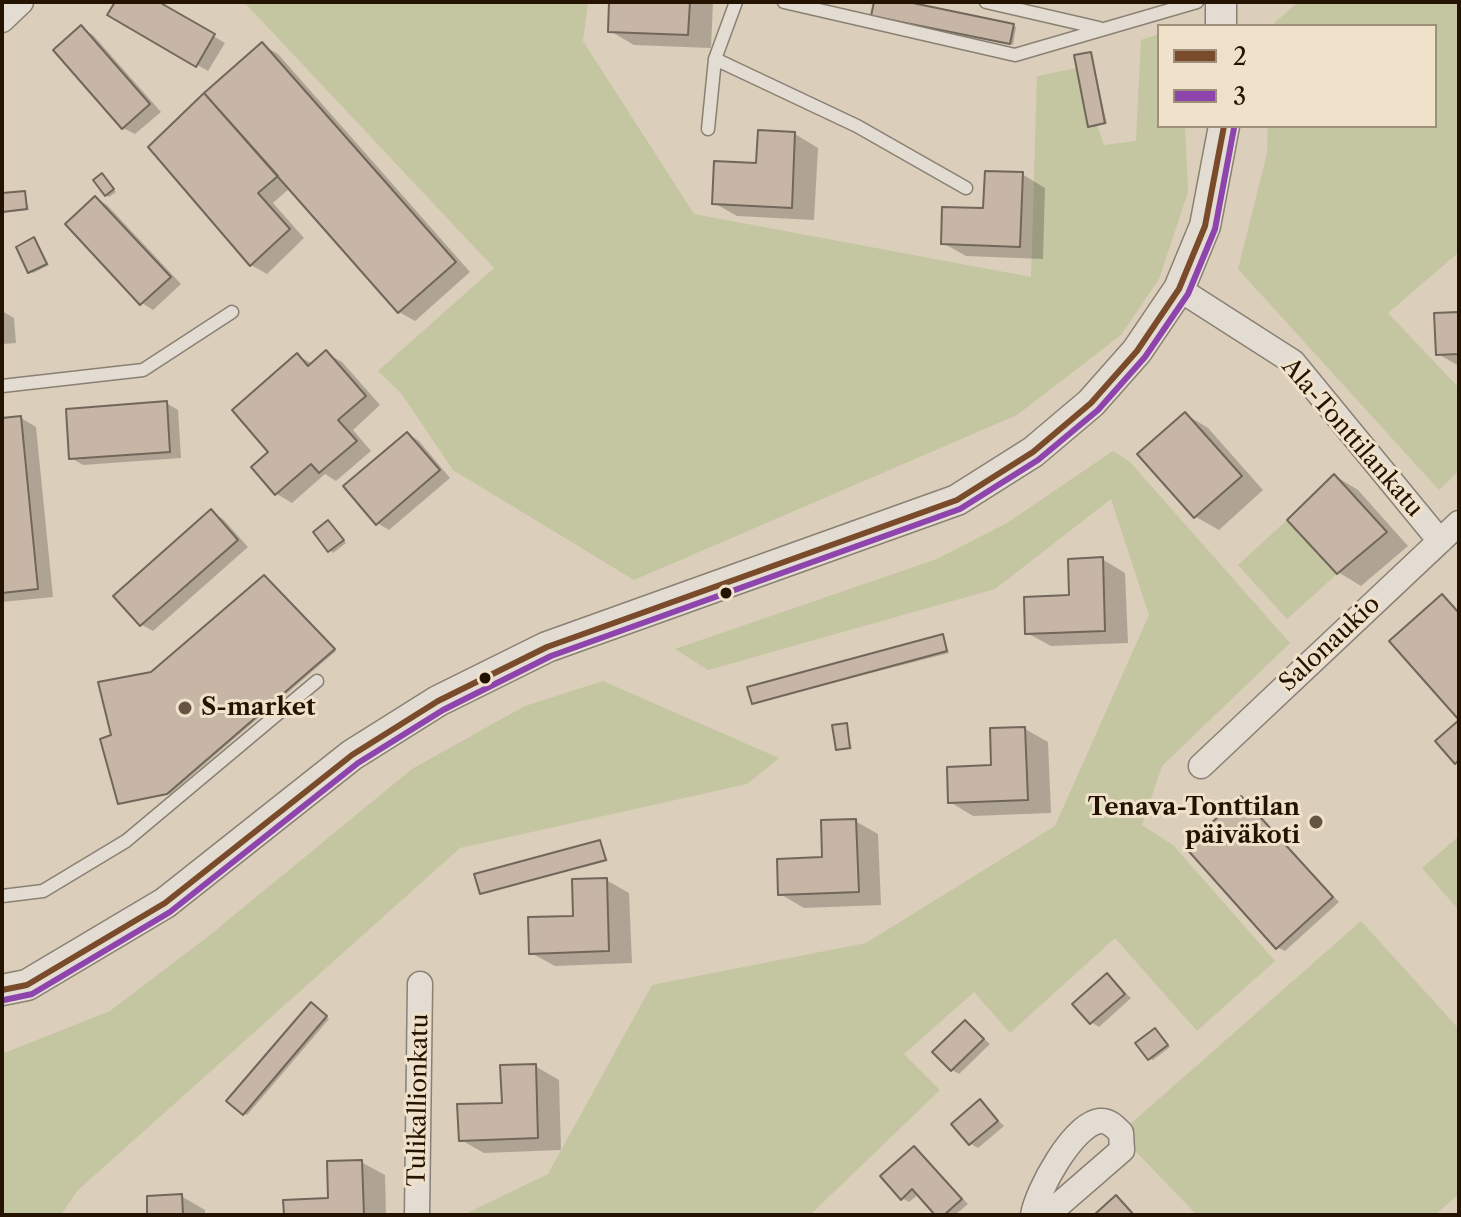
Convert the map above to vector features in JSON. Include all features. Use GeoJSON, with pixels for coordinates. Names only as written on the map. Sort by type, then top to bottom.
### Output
{"type":"FeatureCollection","features":[{"type":"Feature","properties":{"kind":"street"},"geometry":{"type":"LineString","coordinates":[[2,20],[21,2]]}},
{"type":"Feature","properties":{"kind":"street"},"geometry":{"type":"LineString","coordinates":[[1221,2],[1221,24]]}},
{"type":"Feature","properties":{"kind":"street"},"geometry":{"type":"LineString","coordinates":[[2,990],[27,985],[165,903],[352,755],[438,701],[547,647],[957,500],[1033,452],[1091,403],[1137,351],[1179,289],[1205,226],[1224,128]]}},
{"type":"Feature","properties":{"kind":"street","name":"Ala-Tonttilankatu"},"geometry":{"type":"LineString","coordinates":[[1179,289],[1293,362],[1440,541]]}},
{"type":"Feature","properties":{"kind":"street","name":"Salonaukio"},"geometry":{"type":"LineString","coordinates":[[1201,766],[1459,523]]}},
{"type":"Feature","properties":{"kind":"street","name":"Tulikallionkatu"},"geometry":{"type":"LineString","coordinates":[[417,1215],[420,984]]}},
{"type":"Feature","properties":{"kind":"street"},"geometry":{"type":"LineString","coordinates":[[1033,1215],[1035,1199],[1080,1128],[1100,1121],[1110,1123],[1121,1133],[1122,1150],[1047,1215]]}},
{"type":"Feature","properties":{"kind":"lane"},"geometry":{"type":"LineString","coordinates":[[708,129],[715,59],[736,2]]}},
{"type":"Feature","properties":{"kind":"lane"},"geometry":{"type":"LineString","coordinates":[[784,2],[1015,55],[1197,2]]}},
{"type":"Feature","properties":{"kind":"lane"},"geometry":{"type":"LineString","coordinates":[[986,2],[1103,29]]}},
{"type":"Feature","properties":{"kind":"lane"},"geometry":{"type":"LineString","coordinates":[[715,59],[857,126],[966,188]]}},
{"type":"Feature","properties":{"kind":"lane"},"geometry":{"type":"LineString","coordinates":[[2,386],[143,370],[232,312]]}},
{"type":"Feature","properties":{"kind":"lane"},"geometry":{"type":"LineString","coordinates":[[2,896],[43,891],[107,854],[149,824],[317,681]]}},
{"type":"Feature","properties":{"kind":"green space"},"geometry":{"type":"Polygon","coordinates":[[[244,2],[588,2],[583,41],[694,214],[1031,277],[1037,76],[1077,68],[1104,145],[1136,141],[1141,40],[1157,35],[1157,128],[1185,128],[1188,192],[1159,279],[1121,335],[1017,415],[634,580],[453,470],[401,393],[378,371],[494,268],[244,2]]]}},
{"type":"Feature","properties":{"kind":"green space"},"geometry":{"type":"Polygon","coordinates":[[[1298,2],[1459,2],[1459,252],[1388,313],[1459,388],[1459,471],[1439,490],[1238,269],[1267,153],[1268,128],[1437,128],[1437,24],[1273,24],[1298,2]]]}},
{"type":"Feature","properties":{"kind":"green space"},"geometry":{"type":"Polygon","coordinates":[[[1113,451],[1129,461],[1290,643],[1162,766],[1142,825],[1173,845],[1275,961],[1197,1031],[1115,938],[1010,1033],[974,992],[904,1054],[940,1090],[810,1215],[463,1215],[548,1174],[652,985],[866,943],[1055,826],[1149,615],[1111,499],[995,589],[708,670],[675,649],[937,559],[1007,523],[1113,451]]]}},
{"type":"Feature","properties":{"kind":"green space"},"geometry":{"type":"Polygon","coordinates":[[[1287,520],[1337,574],[1287,619],[1238,565],[1287,520]]]}},
{"type":"Feature","properties":{"kind":"green space"},"geometry":{"type":"Polygon","coordinates":[[[603,681],[779,758],[747,784],[460,848],[77,1191],[61,1215],[2,1215],[2,1054],[110,1011],[210,935],[412,769],[525,706],[603,681]]]}},
{"type":"Feature","properties":{"kind":"green space"},"geometry":{"type":"Polygon","coordinates":[[[1459,836],[1459,904],[1456,907],[1422,868],[1459,836]]]}},
{"type":"Feature","properties":{"kind":"green space"},"geometry":{"type":"Polygon","coordinates":[[[1361,921],[1459,1029],[1459,1194],[1435,1215],[1197,1215],[1119,1134],[1361,921]]]}},
{"type":"Feature","properties":{"kind":"building"},"geometry":{"type":"Polygon","coordinates":[[[115,2],[159,2],[215,34],[196,67],[107,15],[115,2]]]}},
{"type":"Feature","properties":{"kind":"building"},"geometry":{"type":"Polygon","coordinates":[[[609,2],[690,2],[688,35],[608,32],[609,2]]]}},
{"type":"Feature","properties":{"kind":"building"},"geometry":{"type":"Polygon","coordinates":[[[874,2],[908,2],[1014,24],[1010,44],[871,16],[874,2]]]}},
{"type":"Feature","properties":{"kind":"building"},"geometry":{"type":"Polygon","coordinates":[[[81,25],[150,104],[122,129],[53,50],[81,25]]]}},
{"type":"Feature","properties":{"kind":"building"},"geometry":{"type":"Polygon","coordinates":[[[262,42],[456,262],[398,313],[204,93],[262,42]]]}},
{"type":"Feature","properties":{"kind":"building"},"geometry":{"type":"Polygon","coordinates":[[[1091,52],[1105,123],[1088,127],[1074,55],[1091,52]]]}},
{"type":"Feature","properties":{"kind":"building"},"geometry":{"type":"Polygon","coordinates":[[[204,93],[278,176],[258,193],[290,229],[250,266],[148,147],[204,93]]]}},
{"type":"Feature","properties":{"kind":"building"},"geometry":{"type":"Polygon","coordinates":[[[758,130],[795,132],[792,208],[712,204],[714,161],[756,163],[758,130]]]}},
{"type":"Feature","properties":{"kind":"building"},"geometry":{"type":"Polygon","coordinates":[[[985,171],[1023,172],[1020,247],[941,244],[942,207],[983,208],[985,171]]]}},
{"type":"Feature","properties":{"kind":"building"},"geometry":{"type":"Polygon","coordinates":[[[102,173],[114,189],[105,196],[93,180],[102,173]]]}},
{"type":"Feature","properties":{"kind":"building"},"geometry":{"type":"Polygon","coordinates":[[[25,191],[27,209],[2,212],[2,193],[25,191]]]}},
{"type":"Feature","properties":{"kind":"building"},"geometry":{"type":"Polygon","coordinates":[[[95,196],[171,277],[140,305],[65,224],[95,196]]]}},
{"type":"Feature","properties":{"kind":"building"},"geometry":{"type":"Polygon","coordinates":[[[34,237],[47,264],[28,273],[16,247],[34,237]]]}},
{"type":"Feature","properties":{"kind":"building"},"geometry":{"type":"Polygon","coordinates":[[[1459,312],[1459,354],[1436,355],[1434,313],[1459,312]]]}},
{"type":"Feature","properties":{"kind":"building"},"geometry":{"type":"Polygon","coordinates":[[[326,350],[366,396],[338,420],[357,441],[319,473],[311,464],[275,495],[251,467],[268,452],[232,410],[297,353],[308,366],[326,350]]]}},
{"type":"Feature","properties":{"kind":"building"},"geometry":{"type":"Polygon","coordinates":[[[167,401],[170,452],[69,459],[66,409],[167,401]]]}},
{"type":"Feature","properties":{"kind":"building"},"geometry":{"type":"Polygon","coordinates":[[[1185,412],[1242,476],[1194,518],[1137,454],[1185,412]]]}},
{"type":"Feature","properties":{"kind":"building"},"geometry":{"type":"Polygon","coordinates":[[[21,416],[38,589],[2,593],[2,418],[21,416]]]}},
{"type":"Feature","properties":{"kind":"building"},"geometry":{"type":"Polygon","coordinates":[[[407,432],[440,470],[376,525],[343,486],[407,432]]]}},
{"type":"Feature","properties":{"kind":"building"},"geometry":{"type":"Polygon","coordinates":[[[1334,474],[1387,532],[1337,574],[1287,520],[1334,474]]]}},
{"type":"Feature","properties":{"kind":"building"},"geometry":{"type":"Polygon","coordinates":[[[211,509],[238,540],[140,626],[113,596],[211,509]]]}},
{"type":"Feature","properties":{"kind":"building"},"geometry":{"type":"Polygon","coordinates":[[[328,520],[344,540],[328,552],[313,532],[328,520]]]}},
{"type":"Feature","properties":{"kind":"building"},"geometry":{"type":"Polygon","coordinates":[[[1103,557],[1105,631],[1025,634],[1024,597],[1069,595],[1068,559],[1103,557]]]}},
{"type":"Feature","properties":{"kind":"building","name":"S-market"},"geometry":{"type":"Polygon","coordinates":[[[264,575],[335,649],[167,794],[118,804],[100,739],[111,735],[98,682],[151,672],[264,575]]]}},
{"type":"Feature","properties":{"kind":"building"},"geometry":{"type":"Polygon","coordinates":[[[1442,594],[1459,613],[1459,720],[1389,641],[1442,594]]]}},
{"type":"Feature","properties":{"kind":"building"},"geometry":{"type":"Polygon","coordinates":[[[943,634],[947,651],[752,704],[747,687],[943,634]]]}},
{"type":"Feature","properties":{"kind":"building"},"geometry":{"type":"Polygon","coordinates":[[[1459,720],[1459,760],[1455,764],[1435,741],[1459,720]]]}},
{"type":"Feature","properties":{"kind":"building"},"geometry":{"type":"Polygon","coordinates":[[[847,723],[850,748],[836,750],[832,725],[847,723]]]}},
{"type":"Feature","properties":{"kind":"building"},"geometry":{"type":"Polygon","coordinates":[[[1025,727],[1028,800],[948,803],[947,767],[991,765],[990,728],[1025,727]]]}},
{"type":"Feature","properties":{"kind":"building"},"geometry":{"type":"Polygon","coordinates":[[[1241,796],[1333,897],[1276,949],[1185,847],[1241,796]]]}},
{"type":"Feature","properties":{"kind":"building"},"geometry":{"type":"Polygon","coordinates":[[[856,819],[859,892],[778,895],[777,859],[822,857],[821,820],[856,819]]]}},
{"type":"Feature","properties":{"kind":"building"},"geometry":{"type":"Polygon","coordinates":[[[600,840],[606,860],[480,894],[474,874],[600,840]]]}},
{"type":"Feature","properties":{"kind":"building"},"geometry":{"type":"Polygon","coordinates":[[[607,878],[609,951],[529,954],[528,917],[573,916],[572,879],[607,878]]]}},
{"type":"Feature","properties":{"kind":"building"},"geometry":{"type":"Polygon","coordinates":[[[1107,973],[1125,994],[1090,1024],[1072,1004],[1107,973]]]}},
{"type":"Feature","properties":{"kind":"building"},"geometry":{"type":"Polygon","coordinates":[[[311,1002],[327,1016],[243,1115],[226,1101],[311,1002]]]}},
{"type":"Feature","properties":{"kind":"building"},"geometry":{"type":"Polygon","coordinates":[[[965,1020],[984,1039],[951,1071],[932,1052],[965,1020]]]}},
{"type":"Feature","properties":{"kind":"building"},"geometry":{"type":"Polygon","coordinates":[[[1155,1028],[1168,1045],[1148,1060],[1135,1043],[1155,1028]]]}},
{"type":"Feature","properties":{"kind":"building"},"geometry":{"type":"Polygon","coordinates":[[[536,1064],[538,1138],[459,1141],[457,1104],[502,1103],[500,1065],[536,1064]]]}},
{"type":"Feature","properties":{"kind":"building"},"geometry":{"type":"Polygon","coordinates":[[[980,1099],[998,1121],[969,1145],[951,1124],[980,1099]]]}},
{"type":"Feature","properties":{"kind":"building"},"geometry":{"type":"Polygon","coordinates":[[[914,1146],[962,1199],[944,1215],[935,1215],[912,1189],[901,1200],[880,1176],[914,1146]]]}},
{"type":"Feature","properties":{"kind":"building"},"geometry":{"type":"Polygon","coordinates":[[[362,1160],[364,1215],[284,1215],[283,1200],[328,1198],[327,1161],[362,1160]]]}},
{"type":"Feature","properties":{"kind":"building"},"geometry":{"type":"Polygon","coordinates":[[[182,1194],[183,1215],[147,1215],[147,1196],[182,1194]]]}},
{"type":"Feature","properties":{"kind":"building"},"geometry":{"type":"Polygon","coordinates":[[[1116,1195],[1134,1215],[1094,1215],[1116,1195]]]}},
{"type":"Feature","properties":{"kind":"transit line","name":"2"},"geometry":{"type":"LineString","coordinates":[[2,990],[27,985],[165,903],[352,755],[438,701],[547,647],[957,500],[1033,452],[1091,403],[1137,351],[1179,289],[1205,226],[1224,128]]}},
{"type":"Feature","properties":{"kind":"transit line","name":"3"},"geometry":{"type":"LineString","coordinates":[[4,1000],[32,994],[170,912],[358,763],[443,710],[551,656],[960,509],[1038,460],[1098,410],[1145,357],[1188,294],[1215,229],[1234,128]]}},
{"type":"Feature","properties":{"kind":"place","name":"S-market"},"geometry":{"type":"Point","coordinates":[185,708]}},
{"type":"Feature","properties":{"kind":"place","name":"Tenava-Tonttilan päiväkoti"},"geometry":{"type":"Point","coordinates":[1316,822]}}]}
